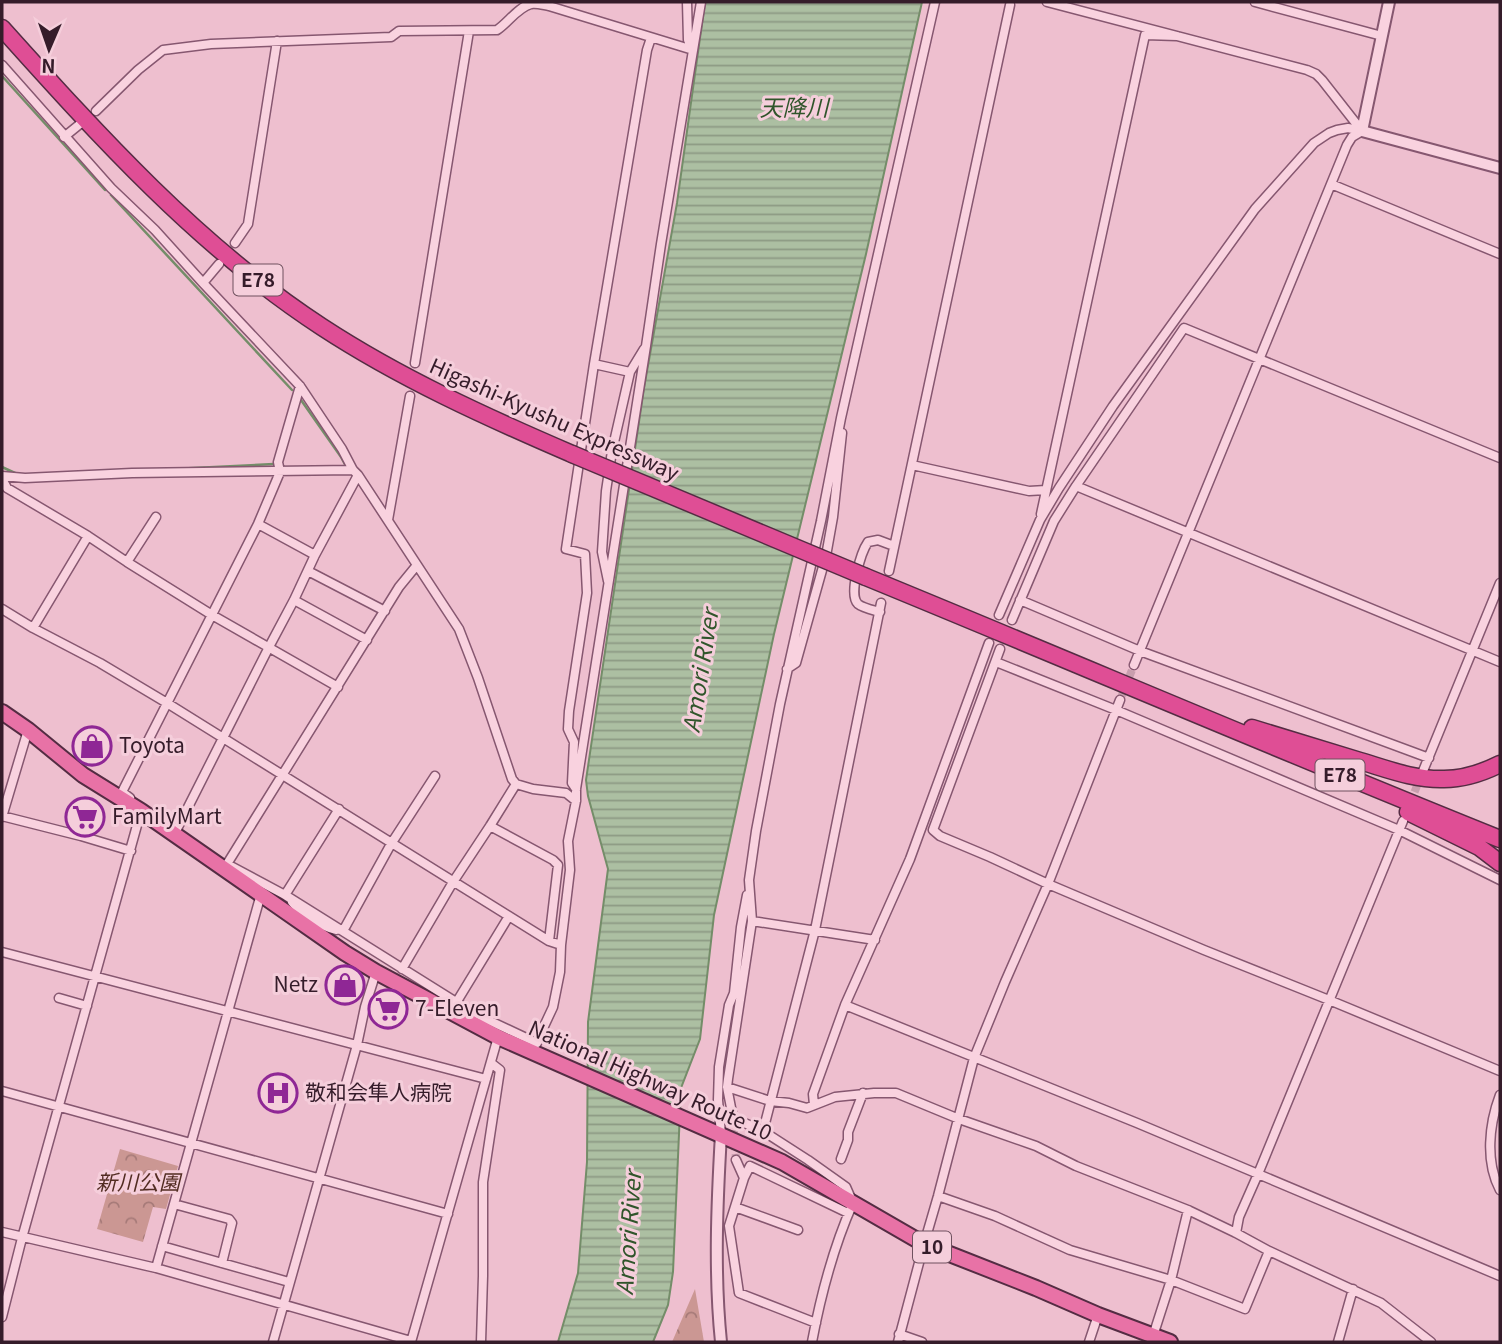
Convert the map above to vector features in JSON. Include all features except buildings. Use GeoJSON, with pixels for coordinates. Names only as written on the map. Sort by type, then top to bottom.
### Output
{"type":"FeatureCollection","features":[{"type":"Feature","properties":{"kind":"highway","name":"Higashi-Kyushu Expressway"},"geometry":{"type":"LineString","coordinates":[[2,28],[160,196],[225,254],[279,297],[370,357],[449,399],[572,454],[1329,771],[1500,839]]}},
{"type":"Feature","properties":{"kind":"highway"},"geometry":{"type":"LineString","coordinates":[[1095,671],[1251,727],[1408,775],[1461,778],[1500,764]]}},
{"type":"Feature","properties":{"kind":"highway","name":"Higashi-Kyushu Expressway"},"geometry":{"type":"LineString","coordinates":[[1181,707],[1500,828]]}},
{"type":"Feature","properties":{"kind":"highway","name":"National Highway Route 10"},"geometry":{"type":"LineString","coordinates":[[2,712],[83,775],[309,923],[376,972],[498,1037],[538,1051],[782,1162],[851,1208],[924,1244],[1160,1339]]}},
{"type":"Feature","properties":{"kind":"highway"},"geometry":{"type":"LineString","coordinates":[[1329,771],[1479,847],[1500,863]]}},
{"type":"Feature","properties":{"kind":"street"},"geometry":{"type":"LineString","coordinates":[[687,2],[688,40],[693,50]]}},
{"type":"Feature","properties":{"kind":"street"},"geometry":{"type":"LineString","coordinates":[[300,386],[278,463],[280,472],[258,524],[122,792],[228,864],[285,895],[456,1003],[538,1051],[553,1007],[560,972],[570,870],[568,841],[701,2]]}},
{"type":"Feature","properties":{"kind":"street"},"geometry":{"type":"LineString","coordinates":[[722,1342],[718,1311],[716,1226],[721,1134],[718,1077],[729,1005],[734,993],[755,831],[841,418],[935,2]]}},
{"type":"Feature","properties":{"kind":"street"},"geometry":{"type":"LineString","coordinates":[[1048,2],[1307,70],[1322,80],[1362,131]]}},
{"type":"Feature","properties":{"kind":"street"},"geometry":{"type":"LineString","coordinates":[[1255,2],[1382,36]]}},
{"type":"Feature","properties":{"kind":"street"},"geometry":{"type":"LineString","coordinates":[[1134,665],[1347,145],[1352,137],[1362,131],[1389,2]]}},
{"type":"Feature","properties":{"kind":"street"},"geometry":{"type":"LineString","coordinates":[[96,111],[163,50],[211,44],[391,37],[399,31],[497,30],[523,8],[532,4],[549,6],[693,50]]}},
{"type":"Feature","properties":{"kind":"street"},"geometry":{"type":"LineString","coordinates":[[889,570],[1010,5]]}},
{"type":"Feature","properties":{"kind":"street"},"geometry":{"type":"LineString","coordinates":[[415,363],[469,31]]}},
{"type":"Feature","properties":{"kind":"street"},"geometry":{"type":"LineString","coordinates":[[1040,520],[1145,35],[1177,36]]}},
{"type":"Feature","properties":{"kind":"street"},"geometry":{"type":"LineString","coordinates":[[576,789],[572,783],[573,742],[568,729],[569,711],[587,593],[585,554],[566,549],[594,364],[651,38]]}},
{"type":"Feature","properties":{"kind":"street"},"geometry":{"type":"LineString","coordinates":[[235,243],[248,224],[277,41]]}},
{"type":"Feature","properties":{"kind":"street"},"geometry":{"type":"LineString","coordinates":[[2,65],[111,188],[155,230],[300,386],[459,629],[512,779],[516,785],[566,793],[576,802]]}},
{"type":"Feature","properties":{"kind":"street"},"geometry":{"type":"LineString","coordinates":[[64,137],[80,124]]}},
{"type":"Feature","properties":{"kind":"street"},"geometry":{"type":"LineString","coordinates":[[999,615],[1040,520],[1113,406],[1255,209],[1314,143],[1329,133],[1348,128],[1500,168]]}},
{"type":"Feature","properties":{"kind":"street"},"geometry":{"type":"LineString","coordinates":[[1331,184],[1500,254]]}},
{"type":"Feature","properties":{"kind":"street"},"geometry":{"type":"LineString","coordinates":[[203,283],[219,264]]}},
{"type":"Feature","properties":{"kind":"street"},"geometry":{"type":"LineString","coordinates":[[1012,620],[1054,521],[1184,328],[1500,458]]}},
{"type":"Feature","properties":{"kind":"street"},"geometry":{"type":"LineString","coordinates":[[609,588],[602,552],[612,451],[630,372],[646,346]]}},
{"type":"Feature","properties":{"kind":"street"},"geometry":{"type":"LineString","coordinates":[[594,364],[630,372]]}},
{"type":"Feature","properties":{"kind":"street"},"geometry":{"type":"LineString","coordinates":[[388,520],[410,396]]}},
{"type":"Feature","properties":{"kind":"street"},"geometry":{"type":"LineString","coordinates":[[912,465],[1030,491],[1046,490]]}},
{"type":"Feature","properties":{"kind":"street"},"geometry":{"type":"LineString","coordinates":[[338,687],[212,615],[7,488],[2,477],[356,472]]}},
{"type":"Feature","properties":{"kind":"street"},"geometry":{"type":"LineString","coordinates":[[177,829],[356,472]]}},
{"type":"Feature","properties":{"kind":"street"},"geometry":{"type":"LineString","coordinates":[[1076,486],[1500,662]]}},
{"type":"Feature","properties":{"kind":"street"},"geometry":{"type":"LineString","coordinates":[[127,562],[156,517]]}},
{"type":"Feature","properties":{"kind":"street"},"geometry":{"type":"LineString","coordinates":[[258,524],[315,555]]}},
{"type":"Feature","properties":{"kind":"street"},"geometry":{"type":"LineString","coordinates":[[33,628],[88,536]]}},
{"type":"Feature","properties":{"kind":"street"},"geometry":{"type":"LineString","coordinates":[[763,1131],[815,930],[881,608],[861,605],[855,601],[853,593],[858,570],[863,549],[868,542],[878,540],[894,546]]}},
{"type":"Feature","properties":{"kind":"street"},"geometry":{"type":"LineString","coordinates":[[228,864],[399,587],[417,565]]}},
{"type":"Feature","properties":{"kind":"street"},"geometry":{"type":"LineString","coordinates":[[308,571],[384,611]]}},
{"type":"Feature","properties":{"kind":"street"},"geometry":{"type":"LineString","coordinates":[[1423,771],[1500,583]]}},
{"type":"Feature","properties":{"kind":"street"},"geometry":{"type":"LineString","coordinates":[[294,600],[367,640]]}},
{"type":"Feature","properties":{"kind":"street"},"geometry":{"type":"LineString","coordinates":[[1020,600],[1140,651],[1429,758]]}},
{"type":"Feature","properties":{"kind":"street"},"geometry":{"type":"LineString","coordinates":[[2,609],[167,703],[391,844],[549,941],[561,945]]}},
{"type":"Feature","properties":{"kind":"street"},"geometry":{"type":"LineString","coordinates":[[814,1105],[813,1094],[845,1005],[910,859],[988,645],[1000,650],[933,830],[940,836],[1204,950],[1500,1072]]}},
{"type":"Feature","properties":{"kind":"street"},"geometry":{"type":"LineString","coordinates":[[996,662],[1401,826],[1500,880]]}},
{"type":"Feature","properties":{"kind":"street"},"geometry":{"type":"LineString","coordinates":[[922,1342],[899,1338],[974,1058],[1048,884],[1120,700]]}},
{"type":"Feature","properties":{"kind":"street"},"geometry":{"type":"LineString","coordinates":[[28,730],[2,817],[131,851]]}},
{"type":"Feature","properties":{"kind":"street"},"geometry":{"type":"LineString","coordinates":[[344,931],[391,844],[435,776]]}},
{"type":"Feature","properties":{"kind":"street"},"geometry":{"type":"LineString","coordinates":[[402,969],[453,882],[516,785]]}},
{"type":"Feature","properties":{"kind":"street"},"geometry":{"type":"LineString","coordinates":[[285,895],[339,809]]}},
{"type":"Feature","properties":{"kind":"street"},"geometry":{"type":"LineString","coordinates":[[2,1317],[141,811]]}},
{"type":"Feature","properties":{"kind":"street"},"geometry":{"type":"LineString","coordinates":[[491,826],[558,865],[549,941]]}},
{"type":"Feature","properties":{"kind":"street"},"geometry":{"type":"LineString","coordinates":[[1236,1233],[1239,1217],[1401,826]]}},
{"type":"Feature","properties":{"kind":"street"},"geometry":{"type":"LineString","coordinates":[[749,880],[752,921],[727,1087],[733,1118],[763,1131],[846,1187],[851,1208],[828,1268],[812,1342]]}},
{"type":"Feature","properties":{"kind":"street"},"geometry":{"type":"LineString","coordinates":[[156,1268],[261,893]]}},
{"type":"Feature","properties":{"kind":"street"},"geometry":{"type":"LineString","coordinates":[[285,895],[309,923],[344,931]]}},
{"type":"Feature","properties":{"kind":"street"},"geometry":{"type":"LineString","coordinates":[[456,1003],[509,916]]}},
{"type":"Feature","properties":{"kind":"street"},"geometry":{"type":"LineString","coordinates":[[752,921],[875,940]]}},
{"type":"Feature","properties":{"kind":"street"},"geometry":{"type":"LineString","coordinates":[[2,952],[486,1079]]}},
{"type":"Feature","properties":{"kind":"street"},"geometry":{"type":"LineString","coordinates":[[273,1342],[376,972]]}},
{"type":"Feature","properties":{"kind":"street"},"geometry":{"type":"LineString","coordinates":[[59,998],[87,1006]]}},
{"type":"Feature","properties":{"kind":"street"},"geometry":{"type":"LineString","coordinates":[[845,1005],[1137,1123],[1500,1276]]}},
{"type":"Feature","properties":{"kind":"street"},"geometry":{"type":"LineString","coordinates":[[2,1232],[156,1268],[411,1342],[498,1037]]}},
{"type":"Feature","properties":{"kind":"street"},"geometry":{"type":"LineString","coordinates":[[718,1077],[731,1055]]}},
{"type":"Feature","properties":{"kind":"street"},"geometry":{"type":"LineString","coordinates":[[481,1342],[483,1182],[500,1070],[491,1063]]}},
{"type":"Feature","properties":{"kind":"street"},"geometry":{"type":"LineString","coordinates":[[727,1087],[770,1101],[807,1108],[835,1097],[863,1093],[896,1093],[1036,1146],[1076,1166],[1188,1210],[1381,1303],[1431,1342]]}},
{"type":"Feature","properties":{"kind":"street"},"geometry":{"type":"LineString","coordinates":[[2,1091],[448,1214]]}},
{"type":"Feature","properties":{"kind":"street"},"geometry":{"type":"LineString","coordinates":[[841,1159],[863,1093]]}},
{"type":"Feature","properties":{"kind":"street"},"geometry":{"type":"LineString","coordinates":[[1500,1095],[1493,1114],[1491,1131],[1492,1169],[1500,1190]]}},
{"type":"Feature","properties":{"kind":"street"},"geometry":{"type":"LineString","coordinates":[[736,1160],[744,1178]]}},
{"type":"Feature","properties":{"kind":"street"},"geometry":{"type":"LineString","coordinates":[[816,1324],[739,1293],[729,1226],[750,1166],[851,1208]]}},
{"type":"Feature","properties":{"kind":"street"},"geometry":{"type":"LineString","coordinates":[[939,1196],[995,1216],[1070,1250],[1171,1280],[1245,1309],[1269,1251]]}},
{"type":"Feature","properties":{"kind":"street"},"geometry":{"type":"LineString","coordinates":[[173,1204],[229,1219],[232,1223],[222,1263]]}},
{"type":"Feature","properties":{"kind":"street"},"geometry":{"type":"LineString","coordinates":[[735,1207],[798,1230]]}},
{"type":"Feature","properties":{"kind":"street"},"geometry":{"type":"LineString","coordinates":[[1160,1339],[1188,1210]]}},
{"type":"Feature","properties":{"kind":"street"},"geometry":{"type":"LineString","coordinates":[[716,1226],[729,1226]]}},
{"type":"Feature","properties":{"kind":"street"},"geometry":{"type":"LineString","coordinates":[[162,1246],[289,1282]]}},
{"type":"Feature","properties":{"kind":"street"},"geometry":{"type":"LineString","coordinates":[[1338,1342],[1353,1289]]}},
{"type":"Feature","properties":{"kind":"street"},"geometry":{"type":"LineString","coordinates":[[1089,1342],[1098,1315]]}},
{"type":"Feature","properties":{"kind":"green space","name":"新川公園"},"geometry":{"type":"Polygon","coordinates":[[[120,1149],[178,1166],[166,1209],[153,1207],[143,1242],[97,1229],[120,1149]]]}},
{"type":"Feature","properties":{"kind":"green space"},"geometry":{"type":"Polygon","coordinates":[[[695,1289],[704,1342],[672,1342],[695,1289]]]}},
{"type":"Feature","properties":{"kind":"water","name":"天降川"},"geometry":{"type":"Polygon","coordinates":[[[705,2],[922,2],[866,254],[774,634],[714,915],[700,1039],[681,1088],[673,1272],[668,1305],[653,1342],[558,1342],[578,1273],[587,1162],[588,1022],[608,869],[586,780],[644,388],[677,203],[705,2]]]}},
{"type":"Feature","properties":{"kind":"waterway"},"geometry":{"type":"LineString","coordinates":[[2,76],[105,190]]}},
{"type":"Feature","properties":{"kind":"waterway"},"geometry":{"type":"LineString","coordinates":[[111,195],[292,390]]}},
{"type":"Feature","properties":{"kind":"waterway"},"geometry":{"type":"LineString","coordinates":[[301,400],[347,468]]}},
{"type":"Feature","properties":{"kind":"waterway"},"geometry":{"type":"LineString","coordinates":[[173,469],[274,464]]}},
{"type":"Feature","properties":{"kind":"waterway"},"geometry":{"type":"LineString","coordinates":[[2,467],[15,473]]}},
{"type":"Feature","properties":{"kind":"tunnel"},"geometry":{"type":"LineString","coordinates":[[1120,700],[1134,665]]}},
{"type":"Feature","properties":{"kind":"tunnel"},"geometry":{"type":"LineString","coordinates":[[1410,803],[1421,776]]}},
{"type":"Feature","properties":{"kind":"tunnel"},"geometry":{"type":"LineString","coordinates":[[733,1118],[736,1160]]}},
{"type":"Feature","properties":{"kind":"place","name":"Toyota"},"geometry":{"type":"Point","coordinates":[92,746]}},
{"type":"Feature","properties":{"kind":"place","name":"FamilyMart"},"geometry":{"type":"Point","coordinates":[85,817]}},
{"type":"Feature","properties":{"kind":"place","name":"Netz"},"geometry":{"type":"Point","coordinates":[345,985]}},
{"type":"Feature","properties":{"kind":"place","name":"7-Eleven"},"geometry":{"type":"Point","coordinates":[388,1009]}},
{"type":"Feature","properties":{"kind":"place","name":"敬和会隼人病院"},"geometry":{"type":"Point","coordinates":[278,1093]}},
{"type":"Feature","properties":{"kind":"water label","name":"Amori River"},"geometry":{"type":"Point","coordinates":[701,671]}},
{"type":"Feature","properties":{"kind":"water label","name":"Amori River"},"geometry":{"type":"Point","coordinates":[629,1233]}}]}
